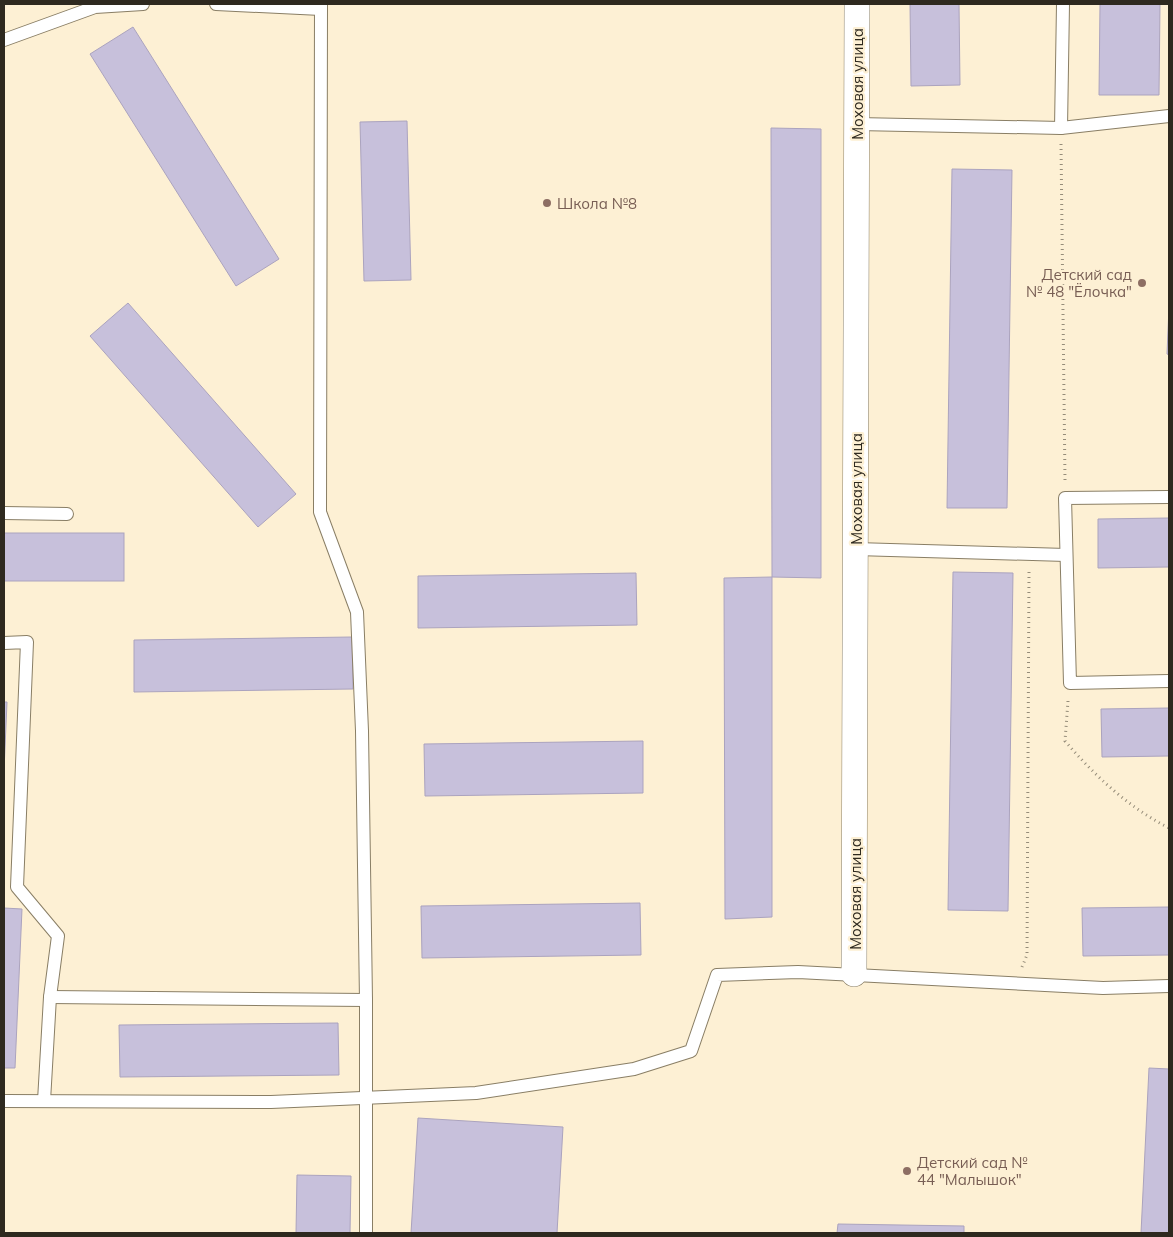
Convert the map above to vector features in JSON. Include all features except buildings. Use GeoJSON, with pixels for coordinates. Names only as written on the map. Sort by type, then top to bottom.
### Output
{"type":"FeatureCollection","features":[{"type":"Feature","properties":{"kind":"street","name":"Моховая улица"},"geometry":{"type":"LineString","coordinates":[[854,974],[857,4]]}},
{"type":"Feature","properties":{"kind":"lane"},"geometry":{"type":"LineString","coordinates":[[4,40],[95,7],[143,4]]}},
{"type":"Feature","properties":{"kind":"lane"},"geometry":{"type":"LineString","coordinates":[[216,4],[321,6],[320,512],[357,612],[362,731],[368,1097],[366,1233]]}},
{"type":"Feature","properties":{"kind":"lane"},"geometry":{"type":"LineString","coordinates":[[1061,128],[1063,4]]}},
{"type":"Feature","properties":{"kind":"lane"},"geometry":{"type":"LineString","coordinates":[[857,124],[1061,128],[1169,116]]}},
{"type":"Feature","properties":{"kind":"lane"},"geometry":{"type":"LineString","coordinates":[[1169,497],[1065,498],[1070,683],[1169,681]]}},
{"type":"Feature","properties":{"kind":"lane"},"geometry":{"type":"LineString","coordinates":[[4,513],[67,514]]}},
{"type":"Feature","properties":{"kind":"lane"},"geometry":{"type":"LineString","coordinates":[[856,550],[1066,555]]}},
{"type":"Feature","properties":{"kind":"lane"},"geometry":{"type":"LineString","coordinates":[[4,643],[27,642],[17,887],[58,936],[50,997],[44,1101]]}},
{"type":"Feature","properties":{"kind":"lane"},"geometry":{"type":"LineString","coordinates":[[4,1101],[271,1102],[476,1093],[634,1070],[691,1051],[717,975],[798,972],[1103,988],[1169,986]]}},
{"type":"Feature","properties":{"kind":"lane"},"geometry":{"type":"LineString","coordinates":[[50,997],[366,1000]]}},
{"type":"Feature","properties":{"kind":"path"},"geometry":{"type":"LineString","coordinates":[[1061,128],[1065,498]]}},
{"type":"Feature","properties":{"kind":"path"},"geometry":{"type":"LineString","coordinates":[[1015,984],[1027,955],[1029,554]]}},
{"type":"Feature","properties":{"kind":"path"},"geometry":{"type":"LineString","coordinates":[[1070,683],[1065,741],[1105,785],[1169,828]]}},
{"type":"Feature","properties":{"kind":"place","name":"Школа №8"},"geometry":{"type":"Point","coordinates":[547,203]}},
{"type":"Feature","properties":{"kind":"place","name":"Детский сад № 48 \"Ёлочка\""},"geometry":{"type":"Point","coordinates":[1142,283]}},
{"type":"Feature","properties":{"kind":"place","name":"Детский сад № 44 \"Малышок\""},"geometry":{"type":"Point","coordinates":[907,1171]}}]}
